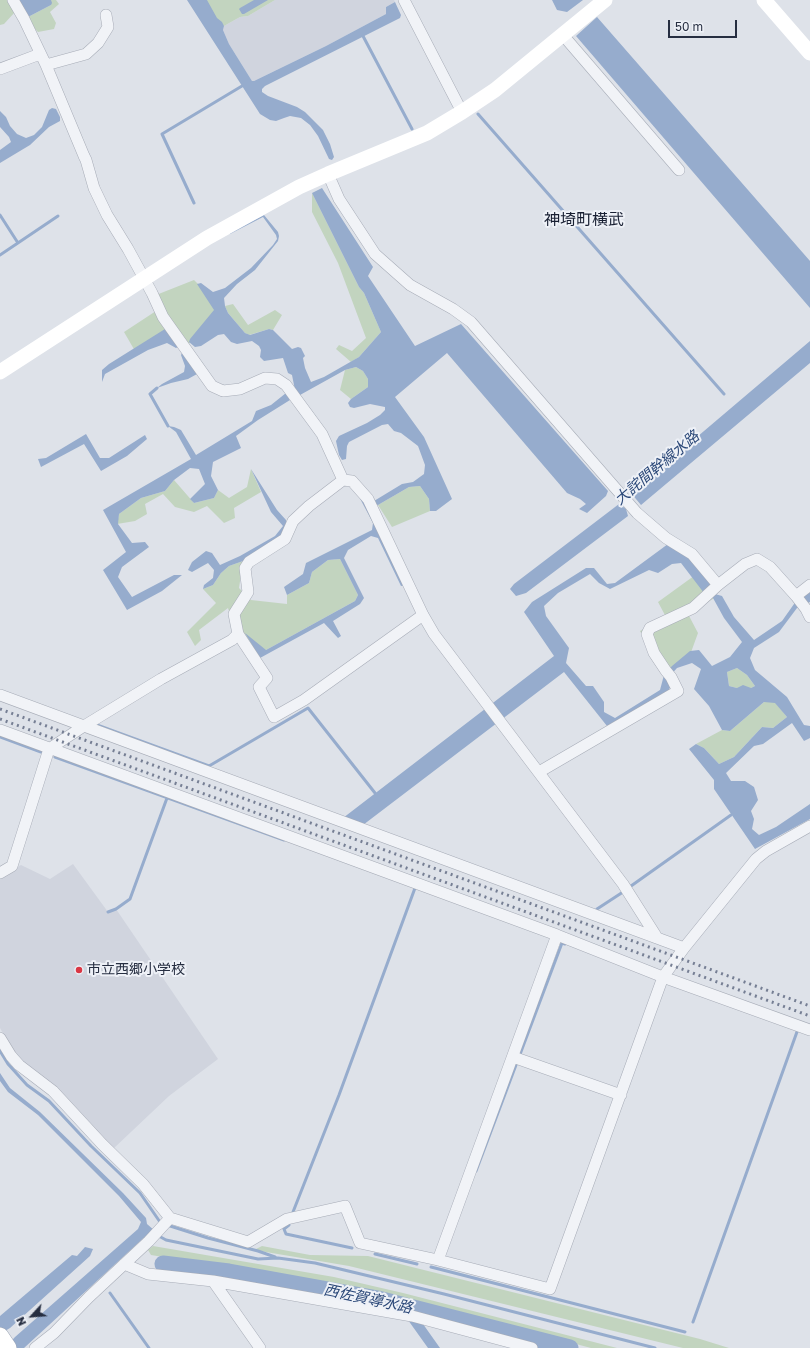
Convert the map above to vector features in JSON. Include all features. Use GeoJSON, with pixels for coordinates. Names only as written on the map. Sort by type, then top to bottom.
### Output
{"type":"FeatureCollection","features":[{"type":"Feature","properties":{"kind":"main road"},"geometry":{"type":"LineString","coordinates":[[0,1336],[8,1348]]}},
{"type":"Feature","properties":{"kind":"street"},"geometry":{"type":"LineString","coordinates":[[12,0],[24,20],[46,65],[86,160],[94,188],[107,215],[144,278],[163,317],[212,386],[223,391],[240,389],[266,378],[277,379],[286,385],[322,434],[343,480]]}},
{"type":"Feature","properties":{"kind":"street"},"geometry":{"type":"LineString","coordinates":[[404,0],[462,112]]}},
{"type":"Feature","properties":{"kind":"street"},"geometry":{"type":"LineString","coordinates":[[0,372],[207,238],[299,187],[427,133],[462,112],[494,90],[605,0]]}},
{"type":"Feature","properties":{"kind":"street"},"geometry":{"type":"LineString","coordinates":[[764,0],[810,53]]}},
{"type":"Feature","properties":{"kind":"street"},"geometry":{"type":"LineString","coordinates":[[46,65],[86,54],[98,43],[108,27],[106,15]]}},
{"type":"Feature","properties":{"kind":"street"},"geometry":{"type":"LineString","coordinates":[[562,34],[679,170]]}},
{"type":"Feature","properties":{"kind":"street"},"geometry":{"type":"LineString","coordinates":[[0,69],[40,54]]}},
{"type":"Feature","properties":{"kind":"street"},"geometry":{"type":"LineString","coordinates":[[328,174],[339,199],[375,254],[410,285],[452,309],[471,322],[629,504],[666,538],[692,554],[718,585]]}},
{"type":"Feature","properties":{"kind":"street"},"geometry":{"type":"LineString","coordinates":[[422,615],[304,700],[274,717],[259,688],[267,678],[238,634],[234,614],[248,592],[245,568],[249,562],[285,539],[293,521],[309,506],[343,480],[352,480],[368,499],[422,615],[434,634],[623,884],[656,936]]}},
{"type":"Feature","properties":{"kind":"street"},"geometry":{"type":"LineString","coordinates":[[539,772],[678,691],[654,653],[647,634],[650,628],[693,608],[706,598],[718,585],[745,564],[757,559],[770,567],[796,596],[808,613]]}},
{"type":"Feature","properties":{"kind":"street"},"geometry":{"type":"LineString","coordinates":[[796,596],[810,585]]}},
{"type":"Feature","properties":{"kind":"street"},"geometry":{"type":"LineString","coordinates":[[0,873],[12,866],[49,749],[162,679],[232,640],[238,634]]}},
{"type":"Feature","properties":{"kind":"street"},"geometry":{"type":"LineString","coordinates":[[0,695],[656,936],[684,948]]}},
{"type":"Feature","properties":{"kind":"street"},"geometry":{"type":"LineString","coordinates":[[0,730],[558,935],[663,977],[810,1030]]}},
{"type":"Feature","properties":{"kind":"street"},"geometry":{"type":"LineString","coordinates":[[0,1038],[11,1056],[19,1065],[53,1090],[102,1144],[143,1184],[170,1218],[248,1242],[287,1219],[345,1206],[360,1243],[438,1260],[550,1289],[663,977],[684,948],[756,859],[766,851],[810,826]]}},
{"type":"Feature","properties":{"kind":"street"},"geometry":{"type":"LineString","coordinates":[[438,1260],[558,935]]}},
{"type":"Feature","properties":{"kind":"street"},"geometry":{"type":"LineString","coordinates":[[513,1057],[621,1094]]}},
{"type":"Feature","properties":{"kind":"street"},"geometry":{"type":"LineString","coordinates":[[36,1348],[54,1333],[89,1297],[149,1241],[170,1218]]}},
{"type":"Feature","properties":{"kind":"street"},"geometry":{"type":"LineString","coordinates":[[124,1264],[148,1274],[213,1281],[412,1316],[532,1348]]}},
{"type":"Feature","properties":{"kind":"street"},"geometry":{"type":"LineString","coordinates":[[213,1281],[260,1348]]}},
{"type":"Feature","properties":{"kind":"shaded area"},"geometry":{"type":"Polygon","coordinates":[[[275,0],[394,0],[395,2],[386,7],[386,14],[326,46],[252,81],[229,44],[223,30],[224,26],[240,17],[248,16],[275,0]]]}},
{"type":"Feature","properties":{"kind":"shaded area","name":"市立西郷小学校"},"geometry":{"type":"Polygon","coordinates":[[[73,864],[108,912],[116,909],[218,1059],[169,1096],[113,1149],[18,1060],[0,1028],[0,876],[21,865],[50,879],[73,864]]]}},
{"type":"Feature","properties":{"kind":"green space"},"geometry":{"type":"Polygon","coordinates":[[[0,0],[8,0],[15,12],[4,24],[0,25],[0,0]]]}},
{"type":"Feature","properties":{"kind":"green space"},"geometry":{"type":"Polygon","coordinates":[[[51,0],[56,0],[59,4],[50,12],[56,23],[54,29],[38,32],[30,24],[28,17],[51,5],[51,0]]]}},
{"type":"Feature","properties":{"kind":"green space"},"geometry":{"type":"Polygon","coordinates":[[[200,0],[275,0],[248,16],[240,17],[224,26],[211,21],[200,0]]]}},
{"type":"Feature","properties":{"kind":"green space"},"geometry":{"type":"Polygon","coordinates":[[[312,193],[359,287],[364,293],[381,332],[359,357],[351,362],[336,349],[339,345],[352,351],[366,338],[338,263],[312,212],[312,193]]]}},
{"type":"Feature","properties":{"kind":"green space"},"geometry":{"type":"Polygon","coordinates":[[[194,280],[215,301],[221,322],[182,348],[164,336],[135,351],[124,332],[156,311],[151,297],[194,280]]]}},
{"type":"Feature","properties":{"kind":"green space"},"geometry":{"type":"Polygon","coordinates":[[[233,304],[248,325],[275,310],[282,315],[273,330],[269,329],[249,335],[245,333],[228,313],[225,306],[233,304]]]}},
{"type":"Feature","properties":{"kind":"green space"},"geometry":{"type":"Polygon","coordinates":[[[356,367],[363,371],[368,379],[368,387],[351,399],[340,390],[345,370],[356,367]]]}},
{"type":"Feature","properties":{"kind":"green space"},"geometry":{"type":"Polygon","coordinates":[[[251,469],[261,492],[234,508],[235,518],[224,523],[207,506],[194,512],[175,507],[163,494],[145,504],[147,514],[135,521],[117,524],[119,514],[141,498],[165,491],[174,480],[194,503],[214,498],[218,490],[229,498],[247,487],[251,469]]]}},
{"type":"Feature","properties":{"kind":"green space"},"geometry":{"type":"Polygon","coordinates":[[[420,486],[429,499],[430,511],[392,527],[378,505],[409,487],[420,486]]]}},
{"type":"Feature","properties":{"kind":"green space"},"geometry":{"type":"Polygon","coordinates":[[[340,559],[358,595],[355,601],[252,659],[238,641],[228,608],[199,630],[201,640],[195,646],[187,632],[216,603],[203,589],[213,585],[221,573],[229,566],[243,561],[239,588],[251,600],[287,604],[287,595],[309,583],[312,572],[328,560],[340,559]]]}},
{"type":"Feature","properties":{"kind":"green space"},"geometry":{"type":"Polygon","coordinates":[[[698,573],[716,597],[688,614],[698,633],[690,655],[664,675],[640,631],[666,617],[658,602],[698,573]]]}},
{"type":"Feature","properties":{"kind":"green space"},"geometry":{"type":"Polygon","coordinates":[[[737,668],[747,675],[755,686],[751,688],[737,688],[729,686],[727,672],[737,668]]]}},
{"type":"Feature","properties":{"kind":"green space"},"geometry":{"type":"Polygon","coordinates":[[[764,702],[775,702],[787,717],[773,728],[762,727],[734,757],[719,764],[704,748],[696,744],[722,730],[730,731],[764,702]]]}},
{"type":"Feature","properties":{"kind":"green space"},"geometry":{"type":"Polygon","coordinates":[[[153,1246],[334,1277],[403,1293],[617,1348],[591,1348],[393,1295],[151,1255],[148,1250],[153,1246]]]}},
{"type":"Feature","properties":{"kind":"green space"},"geometry":{"type":"Polygon","coordinates":[[[262,1246],[310,1255],[368,1256],[700,1339],[729,1348],[683,1348],[349,1266],[254,1250],[262,1246]]]}},
{"type":"Feature","properties":{"kind":"water"},"geometry":{"type":"Polygon","coordinates":[[[17,0],[51,0],[52,3],[51,5],[28,17],[17,0]]]}},
{"type":"Feature","properties":{"kind":"water"},"geometry":{"type":"Polygon","coordinates":[[[187,0],[207,0],[217,18],[222,22],[224,26],[223,30],[229,44],[252,81],[326,46],[386,14],[386,7],[395,2],[401,15],[400,18],[265,86],[262,89],[262,92],[268,96],[297,107],[305,112],[323,130],[330,144],[334,157],[332,160],[329,159],[318,136],[310,125],[301,118],[290,116],[276,121],[270,120],[260,114],[187,0]]]}},
{"type":"Feature","properties":{"kind":"water"},"geometry":{"type":"Polygon","coordinates":[[[254,0],[268,0],[242,14],[239,9],[254,0]]]}},
{"type":"Feature","properties":{"kind":"water"},"geometry":{"type":"Polygon","coordinates":[[[552,0],[583,0],[567,12],[557,10],[552,0]]]}},
{"type":"Feature","properties":{"kind":"water"},"geometry":{"type":"Polygon","coordinates":[[[597,17],[810,261],[810,308],[576,36],[597,17]]]}},
{"type":"Feature","properties":{"kind":"water"},"geometry":{"type":"Polygon","coordinates":[[[52,108],[56,109],[60,117],[60,121],[49,127],[30,145],[0,163],[0,150],[11,142],[9,137],[0,127],[0,111],[6,117],[10,126],[17,134],[26,138],[34,135],[42,127],[49,110],[52,108]]]}},
{"type":"Feature","properties":{"kind":"water"},"geometry":{"type":"Polygon","coordinates":[[[322,188],[373,267],[368,276],[415,346],[461,324],[608,491],[606,496],[587,513],[579,509],[586,504],[580,499],[567,493],[447,353],[395,397],[424,437],[452,499],[436,511],[430,511],[429,499],[420,486],[409,487],[378,505],[374,504],[374,501],[402,484],[413,482],[424,474],[425,465],[418,446],[401,433],[394,431],[388,424],[382,425],[349,442],[347,446],[346,459],[342,460],[339,455],[336,441],[339,436],[367,423],[385,410],[385,407],[370,404],[354,408],[350,407],[348,403],[351,399],[368,387],[368,379],[363,371],[356,367],[345,370],[300,395],[295,390],[292,375],[288,373],[283,358],[264,361],[260,357],[261,350],[259,346],[252,341],[237,344],[231,342],[224,334],[218,335],[201,346],[195,347],[189,342],[214,310],[197,284],[201,283],[213,292],[225,288],[251,268],[277,239],[276,235],[263,217],[230,234],[229,233],[264,215],[278,232],[278,241],[255,270],[237,284],[224,298],[228,313],[245,333],[250,335],[269,329],[273,330],[292,349],[298,347],[301,348],[305,356],[303,358],[305,368],[311,382],[324,377],[359,357],[381,332],[364,293],[359,287],[312,193],[322,188]]]}},
{"type":"Feature","properties":{"kind":"water"},"geometry":{"type":"Polygon","coordinates":[[[165,329],[178,347],[176,348],[167,343],[148,350],[105,374],[102,382],[102,370],[109,364],[165,329]]]}},
{"type":"Feature","properties":{"kind":"water"},"geometry":{"type":"Polygon","coordinates":[[[810,341],[810,363],[641,505],[631,493],[810,341]]]}},
{"type":"Feature","properties":{"kind":"water"},"geometry":{"type":"Polygon","coordinates":[[[182,353],[197,374],[188,379],[157,388],[184,372],[185,366],[181,355],[182,353]]]}},
{"type":"Feature","properties":{"kind":"water"},"geometry":{"type":"Polygon","coordinates":[[[286,393],[290,400],[236,436],[241,448],[213,462],[211,476],[218,490],[214,498],[194,503],[190,499],[205,484],[199,469],[190,468],[174,480],[165,491],[141,498],[119,514],[118,524],[132,543],[145,542],[149,547],[122,567],[118,577],[132,597],[174,575],[182,575],[162,591],[127,610],[103,570],[126,552],[103,510],[191,459],[176,432],[168,426],[181,430],[196,455],[252,421],[256,411],[271,405],[286,393]]]}},
{"type":"Feature","properties":{"kind":"water"},"geometry":{"type":"Polygon","coordinates":[[[86,434],[100,458],[109,458],[145,435],[147,439],[127,456],[101,471],[84,444],[41,467],[38,459],[46,458],[86,434]]]}},
{"type":"Feature","properties":{"kind":"water"},"geometry":{"type":"Polygon","coordinates":[[[251,469],[277,510],[286,520],[287,529],[280,538],[243,561],[229,566],[221,573],[213,585],[203,589],[204,585],[213,578],[214,570],[208,563],[192,572],[188,570],[192,562],[206,551],[212,553],[220,565],[240,556],[275,536],[283,526],[271,512],[251,469]]]}},
{"type":"Feature","properties":{"kind":"water"},"geometry":{"type":"Polygon","coordinates":[[[356,491],[369,507],[406,585],[401,586],[378,538],[371,536],[348,550],[344,558],[364,598],[360,604],[333,621],[341,636],[338,638],[324,623],[260,658],[245,633],[266,650],[355,601],[358,595],[340,559],[328,560],[312,572],[309,583],[287,595],[284,587],[303,574],[306,563],[372,530],[373,523],[356,491]]]}},
{"type":"Feature","properties":{"kind":"water"},"geometry":{"type":"Polygon","coordinates":[[[619,504],[626,509],[628,516],[526,593],[516,596],[510,589],[514,584],[619,504]]]}},
{"type":"Feature","properties":{"kind":"water"},"geometry":{"type":"Polygon","coordinates":[[[668,544],[691,558],[710,582],[715,594],[722,596],[734,617],[754,640],[782,621],[794,604],[810,592],[810,602],[797,608],[779,632],[754,648],[750,658],[755,670],[787,697],[804,725],[810,726],[810,738],[804,741],[792,723],[763,744],[754,746],[726,773],[731,781],[745,781],[754,787],[758,800],[751,811],[754,819],[752,829],[759,835],[776,827],[810,804],[810,819],[755,849],[714,789],[714,780],[689,749],[696,744],[704,748],[719,764],[734,757],[762,727],[773,728],[787,717],[775,703],[764,702],[730,731],[722,730],[709,706],[694,689],[701,669],[692,663],[677,668],[668,678],[671,685],[668,692],[607,726],[564,672],[363,825],[343,818],[554,656],[524,612],[532,602],[586,568],[594,568],[607,584],[615,583],[668,544]],[[681,563],[672,564],[658,573],[649,570],[610,589],[599,583],[590,574],[558,593],[544,606],[546,616],[569,648],[566,663],[586,686],[593,686],[604,702],[604,712],[615,718],[660,690],[664,675],[690,651],[699,650],[712,666],[730,657],[742,642],[724,618],[713,598],[709,593],[704,593],[681,563]],[[737,668],[727,672],[729,686],[737,688],[743,685],[751,688],[755,686],[747,675],[737,668]]]}},
{"type":"Feature","properties":{"kind":"water"},"geometry":{"type":"Polygon","coordinates":[[[0,1073],[10,1088],[40,1112],[123,1193],[146,1218],[147,1224],[155,1231],[150,1236],[148,1234],[24,1348],[5,1348],[15,1337],[138,1229],[141,1222],[119,1196],[38,1115],[8,1092],[0,1081],[0,1073]]]}},
{"type":"Feature","properties":{"kind":"water"},"geometry":{"type":"Polygon","coordinates":[[[85,1247],[93,1249],[90,1256],[10,1328],[0,1334],[0,1316],[72,1255],[77,1256],[85,1247]]]}},
{"type":"Feature","properties":{"kind":"water"},"geometry":{"type":"Polygon","coordinates":[[[408,1320],[423,1324],[440,1348],[428,1348],[408,1320]]]}},
{"type":"Feature","properties":{"kind":"waterway"},"geometry":{"type":"LineString","coordinates":[[363,36],[412,129]]}},
{"type":"Feature","properties":{"kind":"waterway"},"geometry":{"type":"LineString","coordinates":[[194,203],[162,134],[242,86]]}},
{"type":"Feature","properties":{"kind":"waterway"},"geometry":{"type":"LineString","coordinates":[[478,114],[724,394]]}},
{"type":"Feature","properties":{"kind":"waterway"},"geometry":{"type":"LineString","coordinates":[[0,215],[18,243]]}},
{"type":"Feature","properties":{"kind":"waterway"},"geometry":{"type":"LineString","coordinates":[[0,255],[58,216]]}},
{"type":"Feature","properties":{"kind":"waterway"},"geometry":{"type":"LineString","coordinates":[[157,388],[150,394],[168,426]]}},
{"type":"Feature","properties":{"kind":"waterway"},"geometry":{"type":"LineString","coordinates":[[97,725],[209,766],[308,708],[375,793]]}},
{"type":"Feature","properties":{"kind":"waterway"},"geometry":{"type":"LineString","coordinates":[[0,737],[41,752]]}},
{"type":"Feature","properties":{"kind":"waterway"},"geometry":{"type":"LineString","coordinates":[[55,757],[284,840]]}},
{"type":"Feature","properties":{"kind":"waterway"},"geometry":{"type":"LineString","coordinates":[[108,912],[116,909],[130,899],[167,798]]}},
{"type":"Feature","properties":{"kind":"waterway"},"geometry":{"type":"LineString","coordinates":[[631,886],[731,815]]}},
{"type":"Feature","properties":{"kind":"waterway"},"geometry":{"type":"LineString","coordinates":[[293,1212],[339,1095],[415,888]]}},
{"type":"Feature","properties":{"kind":"waterway"},"geometry":{"type":"LineString","coordinates":[[597,909],[623,892]]}},
{"type":"Feature","properties":{"kind":"waterway"},"geometry":{"type":"LineString","coordinates":[[476,1171],[562,943],[565,944]]}},
{"type":"Feature","properties":{"kind":"waterway"},"geometry":{"type":"LineString","coordinates":[[693,1322],[798,1029]]}},
{"type":"Feature","properties":{"kind":"waterway"},"geometry":{"type":"LineString","coordinates":[[0,1051],[8,1064],[27,1085],[49,1101],[91,1146],[140,1193],[162,1223]]}},
{"type":"Feature","properties":{"kind":"waterway"},"geometry":{"type":"LineString","coordinates":[[167,1225],[275,1257]]}},
{"type":"Feature","properties":{"kind":"waterway"},"geometry":{"type":"LineString","coordinates":[[289,1225],[284,1229],[286,1234],[352,1248]]}},
{"type":"Feature","properties":{"kind":"waterway"},"geometry":{"type":"LineString","coordinates":[[157,1235],[166,1240],[258,1259],[278,1258],[315,1263],[444,1294],[655,1348]]}},
{"type":"Feature","properties":{"kind":"waterway"},"geometry":{"type":"LineString","coordinates":[[375,1254],[417,1264]]}},
{"type":"Feature","properties":{"kind":"waterway","name":"西佐賀導水路"},"geometry":{"type":"LineString","coordinates":[[163,1264],[229,1272],[378,1299],[570,1348]]}},
{"type":"Feature","properties":{"kind":"waterway"},"geometry":{"type":"LineString","coordinates":[[431,1267],[685,1332]]}},
{"type":"Feature","properties":{"kind":"waterway"},"geometry":{"type":"LineString","coordinates":[[110,1293],[149,1348]]}},
{"type":"Feature","properties":{"kind":"railway"},"geometry":{"type":"LineString","coordinates":[[0,709],[810,1006]]}},
{"type":"Feature","properties":{"kind":"railway"},"geometry":{"type":"LineString","coordinates":[[0,719],[810,1016]]}},
{"type":"Feature","properties":{"kind":"place","name":"市立西郷小学校"},"geometry":{"type":"Point","coordinates":[79,970]}},
{"type":"Feature","properties":{"kind":"district","name":"神埼町横武"},"geometry":{"type":"Point","coordinates":[584,220]}},
{"type":"Feature","properties":{"kind":"water label","name":"大詫間幹線水路"},"geometry":{"type":"Point","coordinates":[657,468]}}]}
